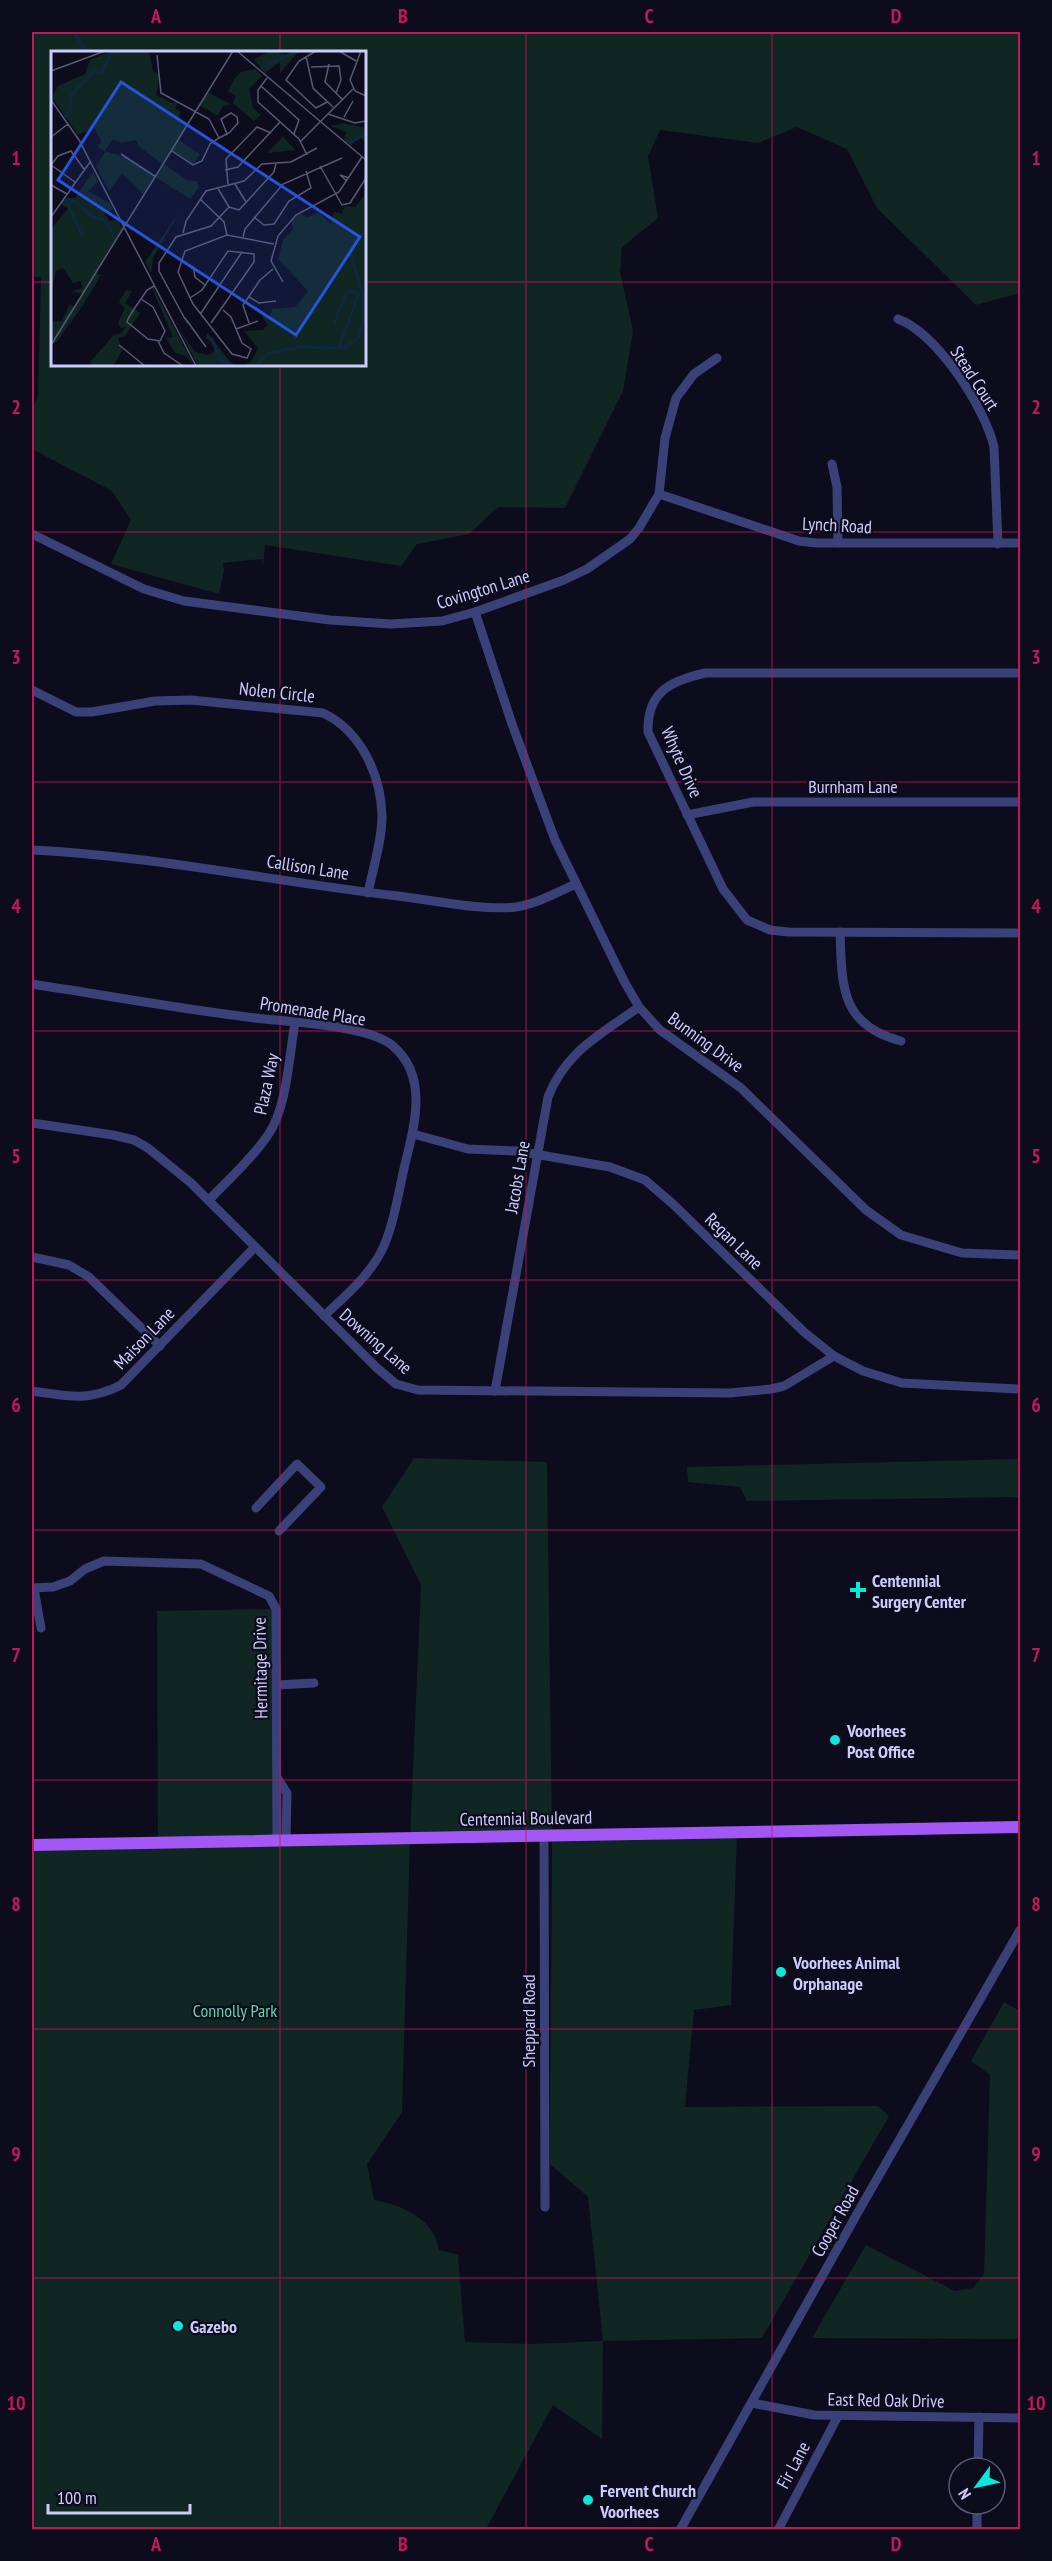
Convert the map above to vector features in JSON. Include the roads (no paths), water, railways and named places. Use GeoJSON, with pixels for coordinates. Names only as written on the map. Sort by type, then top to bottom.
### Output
{"type":"FeatureCollection","features":[{"type":"Feature","properties":{"kind":"main road","name":"Centennial Boulevard"},"geometry":{"type":"LineString","coordinates":[[32,1845],[1020,1827]]}},
{"type":"Feature","properties":{"kind":"street","name":"Stead Court"},"geometry":{"type":"LineString","coordinates":[[898,319],[918,329],[949,364],[974,400],[992,436],[998,544]]}},
{"type":"Feature","properties":{"kind":"street","name":"Covington Lane"},"geometry":{"type":"LineString","coordinates":[[32,534],[144,589],[184,601],[330,620],[391,624],[442,621],[475,612],[564,580],[617,550],[639,528],[659,494],[664,438],[676,398],[694,374],[717,358]]}},
{"type":"Feature","properties":{"kind":"street"},"geometry":{"type":"LineString","coordinates":[[832,464],[837,487],[838,543]]}},
{"type":"Feature","properties":{"kind":"street","name":"Lynch Road"},"geometry":{"type":"LineString","coordinates":[[659,494],[779,536],[816,543],[1020,543]]}},
{"type":"Feature","properties":{"kind":"street","name":"Bunning Drive"},"geometry":{"type":"LineString","coordinates":[[475,612],[516,735],[555,840],[639,1007],[660,1030],[741,1088],[866,1210],[901,1235],[962,1253],[1020,1255]]}},
{"type":"Feature","properties":{"kind":"street","name":"Whyte Drive"},"geometry":{"type":"LineString","coordinates":[[1020,673],[705,673],[678,679],[660,693],[649,714],[648,732],[723,889],[747,920],[770,930],[840,933],[1020,933]]}},
{"type":"Feature","properties":{"kind":"street","name":"Nolen Circle"},"geometry":{"type":"LineString","coordinates":[[32,690],[76,712],[92,712],[155,701],[191,700],[323,713],[336,719],[347,727],[365,753],[380,800],[380,833],[368,893]]}},
{"type":"Feature","properties":{"kind":"street","name":"Burnham Lane"},"geometry":{"type":"LineString","coordinates":[[687,815],[753,802],[1020,802]]}},
{"type":"Feature","properties":{"kind":"street","name":"Callison Lane"},"geometry":{"type":"LineString","coordinates":[[32,850],[157,861],[368,893],[502,908],[530,904],[576,884]]}},
{"type":"Feature","properties":{"kind":"street"},"geometry":{"type":"LineString","coordinates":[[840,933],[844,993],[852,1009],[870,1030],[901,1041]]}},
{"type":"Feature","properties":{"kind":"street","name":"Promenade Place"},"geometry":{"type":"LineString","coordinates":[[32,984],[351,1030],[391,1044],[411,1069],[416,1082],[413,1134],[381,1251],[359,1281],[324,1316]]}},
{"type":"Feature","properties":{"kind":"street","name":"Jacobs Lane"},"geometry":{"type":"LineString","coordinates":[[495,1391],[548,1097],[556,1076],[582,1048],[639,1007]]}},
{"type":"Feature","properties":{"kind":"street","name":"Plaza Way"},"geometry":{"type":"LineString","coordinates":[[208,1200],[255,1152],[269,1135],[276,1121],[295,1023]]}},
{"type":"Feature","properties":{"kind":"street","name":"Downing Lane"},"geometry":{"type":"LineString","coordinates":[[32,1123],[134,1140],[148,1148],[208,1200],[377,1368],[405,1388],[730,1393],[771,1389],[793,1382],[834,1356]]}},
{"type":"Feature","properties":{"kind":"street","name":"Regan Lane"},"geometry":{"type":"LineString","coordinates":[[413,1134],[468,1149],[538,1155],[610,1167],[645,1180],[673,1204],[804,1332],[834,1356],[863,1371],[902,1383],[1020,1389]]}},
{"type":"Feature","properties":{"kind":"street","name":"Maison Lane"},"geometry":{"type":"LineString","coordinates":[[32,1391],[84,1398],[103,1394],[121,1385],[255,1247]]}},
{"type":"Feature","properties":{"kind":"street"},"geometry":{"type":"LineString","coordinates":[[32,1257],[69,1265],[89,1277],[160,1346]]}},
{"type":"Feature","properties":{"kind":"street"},"geometry":{"type":"LineString","coordinates":[[256,1508],[297,1464],[321,1487],[279,1531]]}},
{"type":"Feature","properties":{"kind":"street","name":"Hermitage Drive"},"geometry":{"type":"LineString","coordinates":[[33,1588],[53,1587],[70,1581],[85,1569],[104,1562],[201,1564],[270,1596],[276,1609],[277,1777],[286,1792],[282,1841]]}},
{"type":"Feature","properties":{"kind":"street"},"geometry":{"type":"LineString","coordinates":[[33,1588],[41,1628]]}},
{"type":"Feature","properties":{"kind":"street"},"geometry":{"type":"LineString","coordinates":[[277,1685],[314,1683]]}},
{"type":"Feature","properties":{"kind":"street","name":"Sheppard Road"},"geometry":{"type":"LineString","coordinates":[[544,1836],[545,2207]]}},
{"type":"Feature","properties":{"kind":"street","name":"Cooper Road"},"geometry":{"type":"LineString","coordinates":[[680,2529],[1020,1930]]}},
{"type":"Feature","properties":{"kind":"street","name":"East Red Oak Drive"},"geometry":{"type":"LineString","coordinates":[[752,2403],[795,2413],[838,2416],[1020,2418]]}},
{"type":"Feature","properties":{"kind":"street","name":"Fir Lane"},"geometry":{"type":"LineString","coordinates":[[777,2529],[838,2416]]}},
{"type":"Feature","properties":{"kind":"street"},"geometry":{"type":"LineString","coordinates":[[978,2456],[979,2417]]}},
{"type":"Feature","properties":{"kind":"waterway"},"geometry":{"type":"LineString","coordinates":[[74,32],[85,51]]}},
{"type":"Feature","properties":{"kind":"place","name":"Centennial Surgery Center"},"geometry":{"type":"Point","coordinates":[858,1590]}},
{"type":"Feature","properties":{"kind":"place","name":"Voorhees Post Office"},"geometry":{"type":"Point","coordinates":[835,1740]}},
{"type":"Feature","properties":{"kind":"place","name":"Voorhees Animal Orphanage"},"geometry":{"type":"Point","coordinates":[781,1972]}},
{"type":"Feature","properties":{"kind":"place","name":"Gazebo"},"geometry":{"type":"Point","coordinates":[178,2326]}},
{"type":"Feature","properties":{"kind":"place","name":"Fervent Church Voorhees"},"geometry":{"type":"Point","coordinates":[588,2500]}},
{"type":"Feature","properties":{"kind":"park label","name":"Connolly Park"},"geometry":{"type":"Point","coordinates":[235,2010]}}]}
